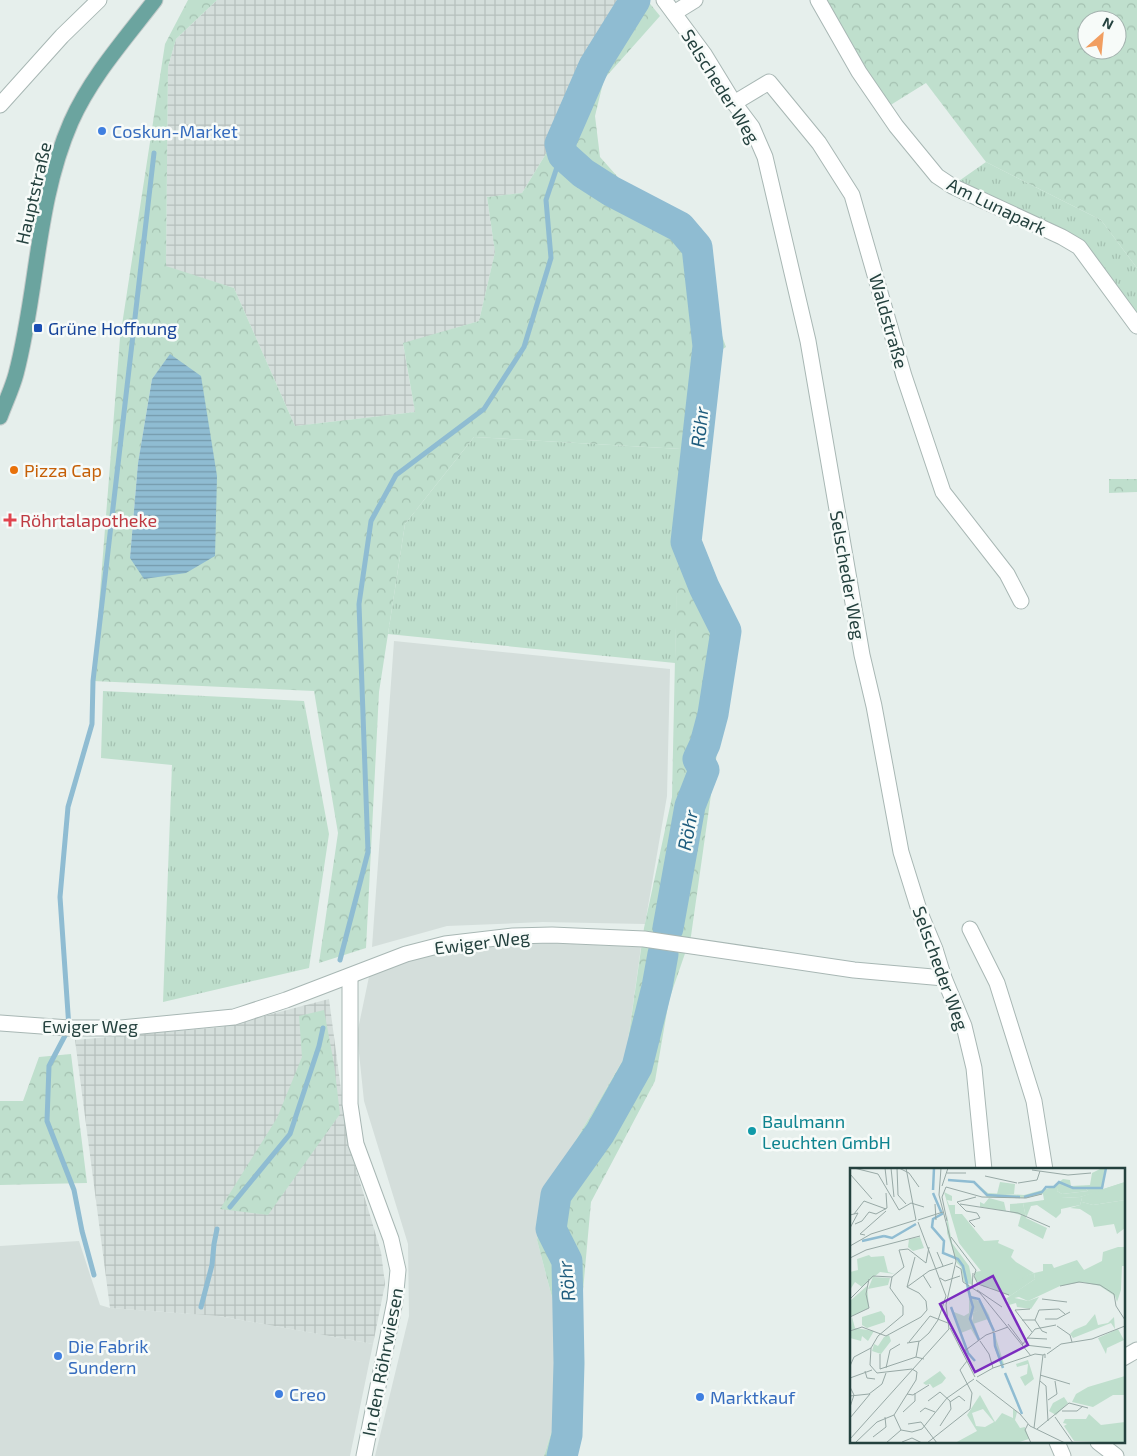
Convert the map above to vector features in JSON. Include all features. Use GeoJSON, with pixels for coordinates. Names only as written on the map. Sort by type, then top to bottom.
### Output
{"type":"FeatureCollection","features":[{"type":"Feature","properties":{"kind":"main road","name":"Hauptstraße"},"geometry":{"type":"LineString","coordinates":[[0,417],[16,375],[43,219],[56,162],[62,145],[71,121],[97,75],[155,0]]}},
{"type":"Feature","properties":{"kind":"street"},"geometry":{"type":"LineString","coordinates":[[0,105],[62,36],[99,0]]}},
{"type":"Feature","properties":{"kind":"street","name":"Selscheder Weg"},"geometry":{"type":"LineString","coordinates":[[664,0],[704,54],[752,127],[765,157],[808,340],[862,655],[874,706],[901,852],[920,913],[964,1026],[974,1068],[984,1168]]}},
{"type":"Feature","properties":{"kind":"street"},"geometry":{"type":"LineString","coordinates":[[674,13],[695,0]]}},
{"type":"Feature","properties":{"kind":"street","name":"Am Lunapark"},"geometry":{"type":"LineString","coordinates":[[818,0],[859,72],[896,126],[938,176],[952,186],[1062,237],[1079,247],[1137,326]]}},
{"type":"Feature","properties":{"kind":"street","name":"Waldstraße"},"geometry":{"type":"LineString","coordinates":[[734,102],[769,82],[819,143],[852,195],[904,376],[943,492],[1007,574],[1021,601]]}},
{"type":"Feature","properties":{"kind":"street"},"geometry":{"type":"LineString","coordinates":[[970,929],[996,983],[1034,1101],[1045,1168]]}},
{"type":"Feature","properties":{"kind":"street","name":"Ewiger Weg"},"geometry":{"type":"LineString","coordinates":[[0,1023],[69,1028],[122,1028],[234,1017],[286,1000],[406,954],[445,944],[513,936],[552,935],[644,939],[854,970],[944,978]]}},
{"type":"Feature","properties":{"kind":"street","name":"In den Röhrwiesen"},"geometry":{"type":"LineString","coordinates":[[350,976],[350,1104],[356,1144],[391,1240],[398,1270],[395,1301],[364,1456]]}},
{"type":"Feature","properties":{"kind":"street"},"geometry":{"type":"LineString","coordinates":[[1124,1357],[1137,1350]]}},
{"type":"Feature","properties":{"kind":"street"},"geometry":{"type":"LineString","coordinates":[[1058,1444],[1062,1456]]}},
{"type":"Feature","properties":{"kind":"street"},"geometry":{"type":"LineString","coordinates":[[1101,1444],[1116,1456]]}},
{"type":"Feature","properties":{"kind":"shaded area"},"geometry":{"type":"Polygon","coordinates":[[[217,0],[627,0],[558,134],[522,193],[487,197],[495,252],[479,321],[403,344],[415,412],[295,426],[234,288],[166,267],[168,67],[176,39],[217,0]]]}},
{"type":"Feature","properties":{"kind":"shaded area"},"geometry":{"type":"Polygon","coordinates":[[[394,641],[670,669],[667,796],[645,924],[543,922],[447,926],[372,947],[394,641]]]}},
{"type":"Feature","properties":{"kind":"shaded area"},"geometry":{"type":"Polygon","coordinates":[[[551,943],[641,947],[626,1055],[546,1191],[537,1240],[565,1347],[554,1424],[544,1456],[375,1456],[409,1316],[408,1244],[364,1101],[357,1034],[370,972],[452,947],[551,943]]]}},
{"type":"Feature","properties":{"kind":"shaded area"},"geometry":{"type":"Polygon","coordinates":[[[329,999],[348,1142],[381,1252],[385,1284],[373,1344],[219,1316],[110,1308],[75,1040],[222,1027],[329,999]]]}},
{"type":"Feature","properties":{"kind":"shaded area"},"geometry":{"type":"Polygon","coordinates":[[[79,1241],[100,1305],[110,1308],[219,1316],[373,1344],[350,1456],[0,1456],[0,1246],[79,1241]]]}},
{"type":"Feature","properties":{"kind":"green space"},"geometry":{"type":"Polygon","coordinates":[[[188,0],[217,0],[176,39],[168,67],[166,266],[234,288],[295,426],[415,412],[403,343],[479,321],[495,252],[487,197],[522,193],[558,134],[627,0],[647,0],[660,16],[604,79],[595,116],[600,157],[632,193],[689,243],[726,347],[713,355],[697,539],[735,625],[691,936],[669,1000],[655,1081],[591,1202],[580,1324],[583,1371],[575,1456],[544,1456],[554,1424],[565,1347],[537,1240],[546,1191],[626,1055],[644,928],[672,797],[681,449],[474,437],[405,524],[379,692],[366,948],[319,963],[338,833],[314,691],[93,681],[120,338],[165,44],[188,0]],[[170,355],[152,379],[138,463],[130,558],[170,355]]]}},
{"type":"Feature","properties":{"kind":"green space"},"geometry":{"type":"Polygon","coordinates":[[[826,0],[1137,0],[1137,268],[1101,220],[986,162],[926,83],[889,106],[827,6],[826,0]]]}},
{"type":"Feature","properties":{"kind":"green space"},"geometry":{"type":"Polygon","coordinates":[[[986,162],[1101,220],[1137,268],[1137,321],[1084,246],[956,183],[986,162]]]}},
{"type":"Feature","properties":{"kind":"green space"},"geometry":{"type":"Polygon","coordinates":[[[474,437],[681,449],[675,663],[388,634],[405,524],[474,437]]]}},
{"type":"Feature","properties":{"kind":"green space"},"geometry":{"type":"Polygon","coordinates":[[[1109,479],[1137,479],[1137,492],[1109,493],[1109,479]]]}},
{"type":"Feature","properties":{"kind":"green space"},"geometry":{"type":"Polygon","coordinates":[[[103,691],[304,701],[329,834],[309,968],[163,1002],[172,765],[101,758],[103,691]]]}},
{"type":"Feature","properties":{"kind":"green space"},"geometry":{"type":"Polygon","coordinates":[[[324,1010],[334,1064],[340,1114],[268,1215],[220,1209],[277,1118],[302,1057],[299,1016],[324,1010]]]}},
{"type":"Feature","properties":{"kind":"green space"},"geometry":{"type":"Polygon","coordinates":[[[71,1054],[87,1183],[0,1185],[0,1101],[23,1101],[39,1057],[71,1054]]]}},
{"type":"Feature","properties":{"kind":"water"},"geometry":{"type":"Polygon","coordinates":[[[170,354],[201,376],[217,476],[215,556],[186,573],[144,579],[130,558],[138,463],[152,379],[170,354]]]}},
{"type":"Feature","properties":{"kind":"waterway","name":"Röhr"},"geometry":{"type":"LineString","coordinates":[[635,0],[594,66],[560,144],[563,155],[583,173],[611,191],[680,227],[697,247],[708,346],[686,542],[704,587],[726,631],[713,714],[705,744],[698,759],[704,770],[690,806],[668,928]]}},
{"type":"Feature","properties":{"kind":"waterway"},"geometry":{"type":"LineString","coordinates":[[94,1275],[82,1231],[74,1190],[47,1121],[49,1066],[69,1028],[60,897],[68,807],[92,724],[93,681],[154,153]]}},
{"type":"Feature","properties":{"kind":"waterway"},"geometry":{"type":"LineString","coordinates":[[340,960],[368,852],[359,604],[371,521],[396,475],[484,409],[524,347],[551,258],[546,200],[563,155]]}},
{"type":"Feature","properties":{"kind":"waterway","name":"Röhr"},"geometry":{"type":"LineString","coordinates":[[562,1456],[567,1435],[569,1363],[567,1261],[551,1229],[556,1195],[600,1133],[637,1067],[657,987],[663,954]]}},
{"type":"Feature","properties":{"kind":"waterway"},"geometry":{"type":"LineString","coordinates":[[230,1207],[290,1134],[319,1046],[323,1028]]}},
{"type":"Feature","properties":{"kind":"waterway"},"geometry":{"type":"LineString","coordinates":[[201,1307],[212,1265],[217,1229]]}},
{"type":"Feature","properties":{"kind":"place","name":"Coskun-Market"},"geometry":{"type":"Point","coordinates":[102,131]}},
{"type":"Feature","properties":{"kind":"place","name":"Grüne Hoffnung"},"geometry":{"type":"Point","coordinates":[38,328]}},
{"type":"Feature","properties":{"kind":"place","name":"Pizza Cap"},"geometry":{"type":"Point","coordinates":[14,470]}},
{"type":"Feature","properties":{"kind":"place","name":"Röhrtalapotheke"},"geometry":{"type":"Point","coordinates":[10,520]}},
{"type":"Feature","properties":{"kind":"place","name":"Baulmann Leuchten GmbH"},"geometry":{"type":"Point","coordinates":[752,1131]}},
{"type":"Feature","properties":{"kind":"place","name":"Die Fabrik Sundern"},"geometry":{"type":"Point","coordinates":[58,1356]}},
{"type":"Feature","properties":{"kind":"place","name":"Creo"},"geometry":{"type":"Point","coordinates":[279,1394]}},
{"type":"Feature","properties":{"kind":"place","name":"Marktkauf"},"geometry":{"type":"Point","coordinates":[700,1397]}}]}
